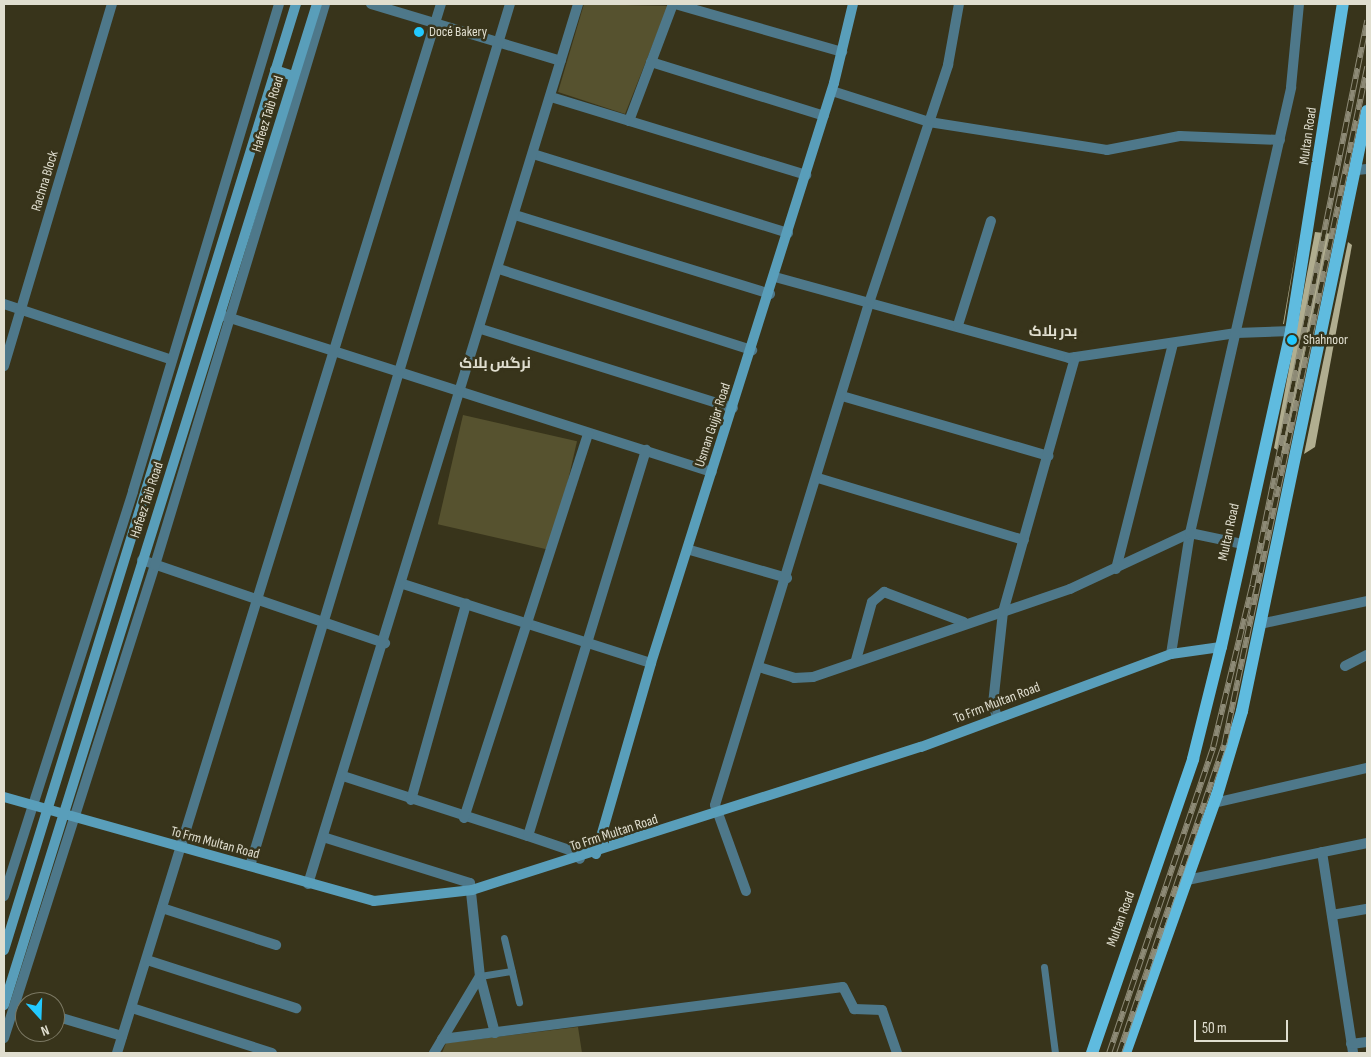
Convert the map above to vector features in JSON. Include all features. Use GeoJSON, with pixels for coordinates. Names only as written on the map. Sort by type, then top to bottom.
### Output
{"type":"FeatureCollection","features":[{"type":"Feature","properties":{"kind":"main road","name":"Multan Road"},"geometry":{"type":"LineString","coordinates":[[1092,1053],[1193,758],[1221,647],[1242,544],[1291,331],[1342,4]]}},
{"type":"Feature","properties":{"kind":"main road"},"geometry":{"type":"LineString","coordinates":[[1125,1053],[1214,803],[1242,711],[1362,169],[1367,111]]}},
{"type":"Feature","properties":{"kind":"street","name":"Rachna Block"},"geometry":{"type":"LineString","coordinates":[[4,366],[112,4]]}},
{"type":"Feature","properties":{"kind":"street"},"geometry":{"type":"LineString","coordinates":[[4,896],[168,374],[279,4]]}},
{"type":"Feature","properties":{"kind":"street","name":"Hafeez Taib Road"},"geometry":{"type":"LineString","coordinates":[[4,950],[296,4]]}},
{"type":"Feature","properties":{"kind":"street","name":"Hafeez Taib Road"},"geometry":{"type":"LineString","coordinates":[[7,1004],[142,560],[226,316],[294,76],[317,4]]}},
{"type":"Feature","properties":{"kind":"street"},"geometry":{"type":"LineString","coordinates":[[4,1038],[7,1004],[74,820],[155,565],[226,316],[325,4]]}},
{"type":"Feature","properties":{"kind":"street"},"geometry":{"type":"LineString","coordinates":[[372,4],[561,61]]}},
{"type":"Feature","properties":{"kind":"street"},"geometry":{"type":"LineString","coordinates":[[117,1053],[182,848],[441,4]]}},
{"type":"Feature","properties":{"kind":"street"},"geometry":{"type":"LineString","coordinates":[[250,866],[322,624],[400,374],[510,4]]}},
{"type":"Feature","properties":{"kind":"street"},"geometry":{"type":"LineString","coordinates":[[308,884],[462,393],[578,4]]}},
{"type":"Feature","properties":{"kind":"street"},"geometry":{"type":"LineString","coordinates":[[629,120],[674,4],[842,52]]}},
{"type":"Feature","properties":{"kind":"street","name":"Usman Gujjar Road"},"geometry":{"type":"LineString","coordinates":[[596,854],[651,663],[690,550],[712,472],[770,294],[832,92],[853,4]]}},
{"type":"Feature","properties":{"kind":"street"},"geometry":{"type":"LineString","coordinates":[[746,891],[715,805],[818,478],[870,300],[948,65],[959,4]]}},
{"type":"Feature","properties":{"kind":"street"},"geometry":{"type":"LineString","coordinates":[[1171,654],[1190,533],[1291,87],[1299,4]]}},
{"type":"Feature","properties":{"kind":"street"},"geometry":{"type":"LineString","coordinates":[[651,62],[824,116]]}},
{"type":"Feature","properties":{"kind":"street"},"geometry":{"type":"LineString","coordinates":[[276,70],[294,76]]}},
{"type":"Feature","properties":{"kind":"street"},"geometry":{"type":"LineString","coordinates":[[832,92],[929,122],[1107,150],[1180,136],[1280,140]]}},
{"type":"Feature","properties":{"kind":"street"},"geometry":{"type":"LineString","coordinates":[[550,97],[806,175]]}},
{"type":"Feature","properties":{"kind":"street"},"geometry":{"type":"LineString","coordinates":[[533,154],[788,233]]}},
{"type":"Feature","properties":{"kind":"street"},"geometry":{"type":"LineString","coordinates":[[515,215],[770,294]]}},
{"type":"Feature","properties":{"kind":"street"},"geometry":{"type":"LineString","coordinates":[[958,326],[991,221]]}},
{"type":"Feature","properties":{"kind":"street"},"geometry":{"type":"LineString","coordinates":[[498,269],[752,350]]}},
{"type":"Feature","properties":{"kind":"street"},"geometry":{"type":"LineString","coordinates":[[775,277],[870,300],[1075,357],[1236,333],[1291,331]]}},
{"type":"Feature","properties":{"kind":"street"},"geometry":{"type":"LineString","coordinates":[[4,304],[172,360]]}},
{"type":"Feature","properties":{"kind":"street"},"geometry":{"type":"LineString","coordinates":[[226,316],[334,348],[400,374],[712,472]]}},
{"type":"Feature","properties":{"kind":"street"},"geometry":{"type":"LineString","coordinates":[[481,329],[733,408]]}},
{"type":"Feature","properties":{"kind":"street"},"geometry":{"type":"LineString","coordinates":[[1116,569],[1173,342]]}},
{"type":"Feature","properties":{"kind":"street"},"geometry":{"type":"LineString","coordinates":[[997,718],[993,704],[1003,612],[1075,357]]}},
{"type":"Feature","properties":{"kind":"street"},"geometry":{"type":"LineString","coordinates":[[168,374],[180,377]]}},
{"type":"Feature","properties":{"kind":"street"},"geometry":{"type":"LineString","coordinates":[[842,396],[1048,456]]}},
{"type":"Feature","properties":{"kind":"street"},"geometry":{"type":"LineString","coordinates":[[464,818],[525,623],[588,433]]}},
{"type":"Feature","properties":{"kind":"street"},"geometry":{"type":"LineString","coordinates":[[528,836],[646,450]]}},
{"type":"Feature","properties":{"kind":"street"},"geometry":{"type":"LineString","coordinates":[[818,478],[1024,540]]}},
{"type":"Feature","properties":{"kind":"street"},"geometry":{"type":"LineString","coordinates":[[759,668],[804,679],[964,622],[1003,612],[1116,569],[1190,533],[1242,544]]}},
{"type":"Feature","properties":{"kind":"street"},"geometry":{"type":"LineString","coordinates":[[690,550],[787,578]]}},
{"type":"Feature","properties":{"kind":"street"},"geometry":{"type":"LineString","coordinates":[[142,560],[322,624],[385,643]]}},
{"type":"Feature","properties":{"kind":"street"},"geometry":{"type":"LineString","coordinates":[[403,584],[651,663]]}},
{"type":"Feature","properties":{"kind":"street"},"geometry":{"type":"LineString","coordinates":[[856,660],[872,602],[884,592],[964,622]]}},
{"type":"Feature","properties":{"kind":"street"},"geometry":{"type":"LineString","coordinates":[[1260,624],[1367,601]]}},
{"type":"Feature","properties":{"kind":"street"},"geometry":{"type":"LineString","coordinates":[[411,800],[466,604]]}},
{"type":"Feature","properties":{"kind":"street","name":"To Frm Multan Road"},"geometry":{"type":"LineString","coordinates":[[4,797],[74,820],[374,901],[472,890],[580,859],[718,814],[997,718],[1171,654],[1221,647]]}},
{"type":"Feature","properties":{"kind":"street"},"geometry":{"type":"LineString","coordinates":[[1344,666],[1367,655]]}},
{"type":"Feature","properties":{"kind":"street"},"geometry":{"type":"LineString","coordinates":[[1214,803],[1367,768]]}},
{"type":"Feature","properties":{"kind":"street"},"geometry":{"type":"LineString","coordinates":[[343,776],[464,818],[528,836],[578,854],[580,859]]}},
{"type":"Feature","properties":{"kind":"street"},"geometry":{"type":"LineString","coordinates":[[323,837],[470,883],[480,976],[495,1033]]}},
{"type":"Feature","properties":{"kind":"street"},"geometry":{"type":"LineString","coordinates":[[1187,880],[1367,843]]}},
{"type":"Feature","properties":{"kind":"street"},"geometry":{"type":"LineString","coordinates":[[1322,852],[1352,1049],[1367,1042]]}},
{"type":"Feature","properties":{"kind":"street"},"geometry":{"type":"LineString","coordinates":[[162,908],[276,945]]}},
{"type":"Feature","properties":{"kind":"street"},"geometry":{"type":"LineString","coordinates":[[1332,915],[1367,909]]}},
{"type":"Feature","properties":{"kind":"street"},"geometry":{"type":"LineString","coordinates":[[147,960],[296,1008]]}},
{"type":"Feature","properties":{"kind":"street"},"geometry":{"type":"LineString","coordinates":[[434,1053],[480,976]]}},
{"type":"Feature","properties":{"kind":"street"},"geometry":{"type":"LineString","coordinates":[[442,1039],[843,987],[854,1009],[882,1010],[896,1053]]}},
{"type":"Feature","properties":{"kind":"street"},"geometry":{"type":"LineString","coordinates":[[132,1008],[272,1053]]}},
{"type":"Feature","properties":{"kind":"street"},"geometry":{"type":"LineString","coordinates":[[65,1019],[122,1036]]}},
{"type":"Feature","properties":{"kind":"lane"},"geometry":{"type":"LineString","coordinates":[[504,938],[519,1002]]}},
{"type":"Feature","properties":{"kind":"lane"},"geometry":{"type":"LineString","coordinates":[[1044,967],[1055,1053]]}},
{"type":"Feature","properties":{"kind":"lane"},"geometry":{"type":"LineString","coordinates":[[480,976],[512,972]]}},
{"type":"Feature","properties":{"kind":"shaded area"},"geometry":{"type":"Polygon","coordinates":[[[584,4],[668,6],[625,114],[558,92],[584,4]]]}},
{"type":"Feature","properties":{"kind":"shaded area"},"geometry":{"type":"Polygon","coordinates":[[[463,415],[577,441],[552,550],[438,524],[463,415]]]}},
{"type":"Feature","properties":{"kind":"shaded area"},"geometry":{"type":"Polygon","coordinates":[[[578,1027],[582,1053],[442,1053],[446,1043],[578,1027]]]}},
{"type":"Feature","properties":{"kind":"building"},"geometry":{"type":"Polygon","coordinates":[[[1315,232],[1333,234],[1287,456],[1274,448],[1315,232]]]}},
{"type":"Feature","properties":{"kind":"building"},"geometry":{"type":"Polygon","coordinates":[[[1298,238],[1284,324],[1283,324],[1298,238]]]}},
{"type":"Feature","properties":{"kind":"building"},"geometry":{"type":"Polygon","coordinates":[[[1348,242],[1352,245],[1315,447],[1304,454],[1348,242]]]}},
{"type":"Feature","properties":{"kind":"railway"},"geometry":{"type":"LineString","coordinates":[[1109,1053],[1213,747],[1252,586],[1367,21]]}},
{"type":"Feature","properties":{"kind":"railway"},"geometry":{"type":"LineString","coordinates":[[1119,1053],[1224,745],[1367,67]]}},
{"type":"Feature","properties":{"kind":"place","name":"Docé Bakery"},"geometry":{"type":"Point","coordinates":[419,32]}},
{"type":"Feature","properties":{"kind":"place","name":"Shahnoor"},"geometry":{"type":"Point","coordinates":[1292,340]}},
{"type":"Feature","properties":{"kind":"district","name":"بدر بلاک"},"geometry":{"type":"Point","coordinates":[1053,332]}},
{"type":"Feature","properties":{"kind":"district","name":"نرگس بلاک"},"geometry":{"type":"Point","coordinates":[495,364]}}]}
